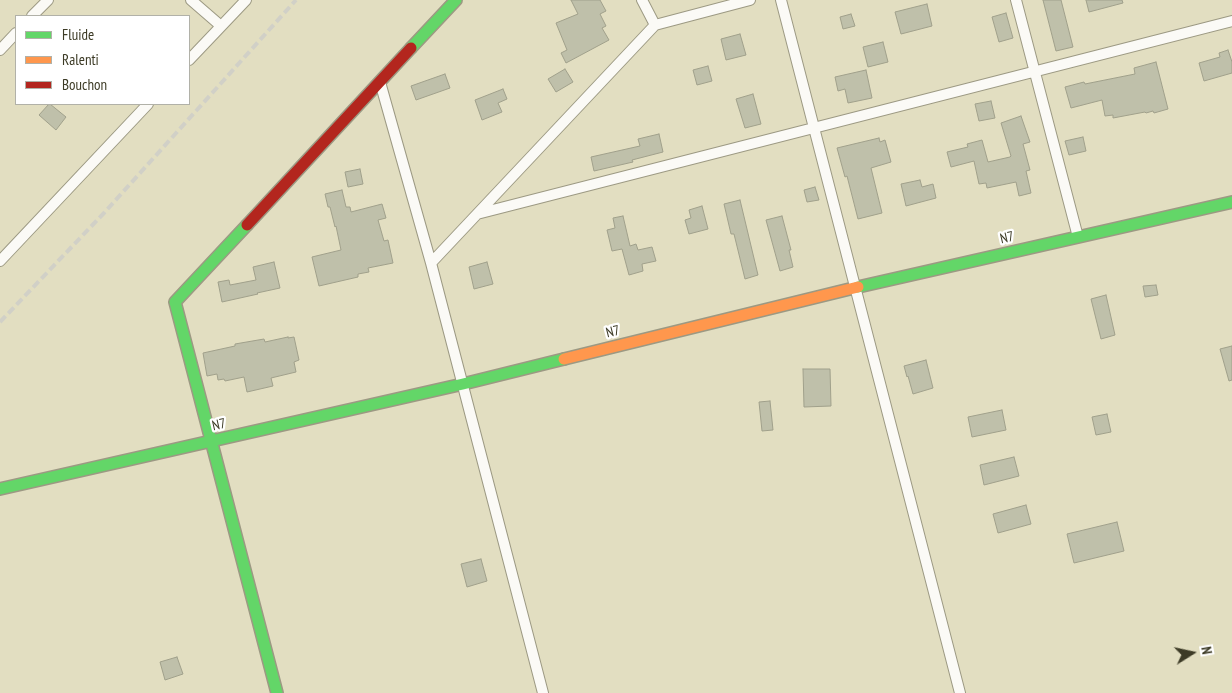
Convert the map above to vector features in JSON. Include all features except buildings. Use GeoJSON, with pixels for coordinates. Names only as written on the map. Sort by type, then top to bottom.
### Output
{"type":"FeatureCollection","features":[{"type":"Feature","properties":{"kind":"main road"},"geometry":{"type":"LineString","coordinates":[[277,693],[175,302],[456,0]]}},
{"type":"Feature","properties":{"kind":"main road","name":"N7"},"geometry":{"type":"LineString","coordinates":[[0,489],[462,384],[856,288],[1232,202]]}},
{"type":"Feature","properties":{"kind":"street"},"geometry":{"type":"LineString","coordinates":[[33,15],[48,0]]}},
{"type":"Feature","properties":{"kind":"street"},"geometry":{"type":"LineString","coordinates":[[191,0],[221,26]]}},
{"type":"Feature","properties":{"kind":"street"},"geometry":{"type":"LineString","coordinates":[[190,59],[246,0]]}},
{"type":"Feature","properties":{"kind":"street"},"geometry":{"type":"LineString","coordinates":[[642,0],[655,25]]}},
{"type":"Feature","properties":{"kind":"street"},"geometry":{"type":"LineString","coordinates":[[431,263],[655,25],[750,0]]}},
{"type":"Feature","properties":{"kind":"street"},"geometry":{"type":"LineString","coordinates":[[781,0],[960,693]]}},
{"type":"Feature","properties":{"kind":"street"},"geometry":{"type":"LineString","coordinates":[[1016,0],[1078,237]]}},
{"type":"Feature","properties":{"kind":"street"},"geometry":{"type":"LineString","coordinates":[[477,214],[1232,21]]}},
{"type":"Feature","properties":{"kind":"street"},"geometry":{"type":"LineString","coordinates":[[0,50],[15,34]]}},
{"type":"Feature","properties":{"kind":"street"},"geometry":{"type":"LineString","coordinates":[[380,82],[431,263],[543,693]]}},
{"type":"Feature","properties":{"kind":"street"},"geometry":{"type":"LineString","coordinates":[[0,261],[147,105]]}},
{"type":"Feature","properties":{"kind":"railway"},"geometry":{"type":"LineString","coordinates":[[0,322],[104,213],[296,0]]}},
{"type":"Feature","properties":{"kind":"traffic: fast"},"geometry":{"type":"LineString","coordinates":[[411,48],[456,0]]}},
{"type":"Feature","properties":{"kind":"traffic: fast"},"geometry":{"type":"LineString","coordinates":[[858,287],[1232,202]]}},
{"type":"Feature","properties":{"kind":"traffic: fast"},"geometry":{"type":"LineString","coordinates":[[247,225],[175,302],[277,693]]}},
{"type":"Feature","properties":{"kind":"traffic: fast"},"geometry":{"type":"LineString","coordinates":[[0,489],[463,384],[564,359]]}},
{"type":"Feature","properties":{"kind":"traffic: slow"},"geometry":{"type":"LineString","coordinates":[[564,359],[858,287]]}},
{"type":"Feature","properties":{"kind":"traffic: jam"},"geometry":{"type":"LineString","coordinates":[[247,225],[411,48]]}}]}
